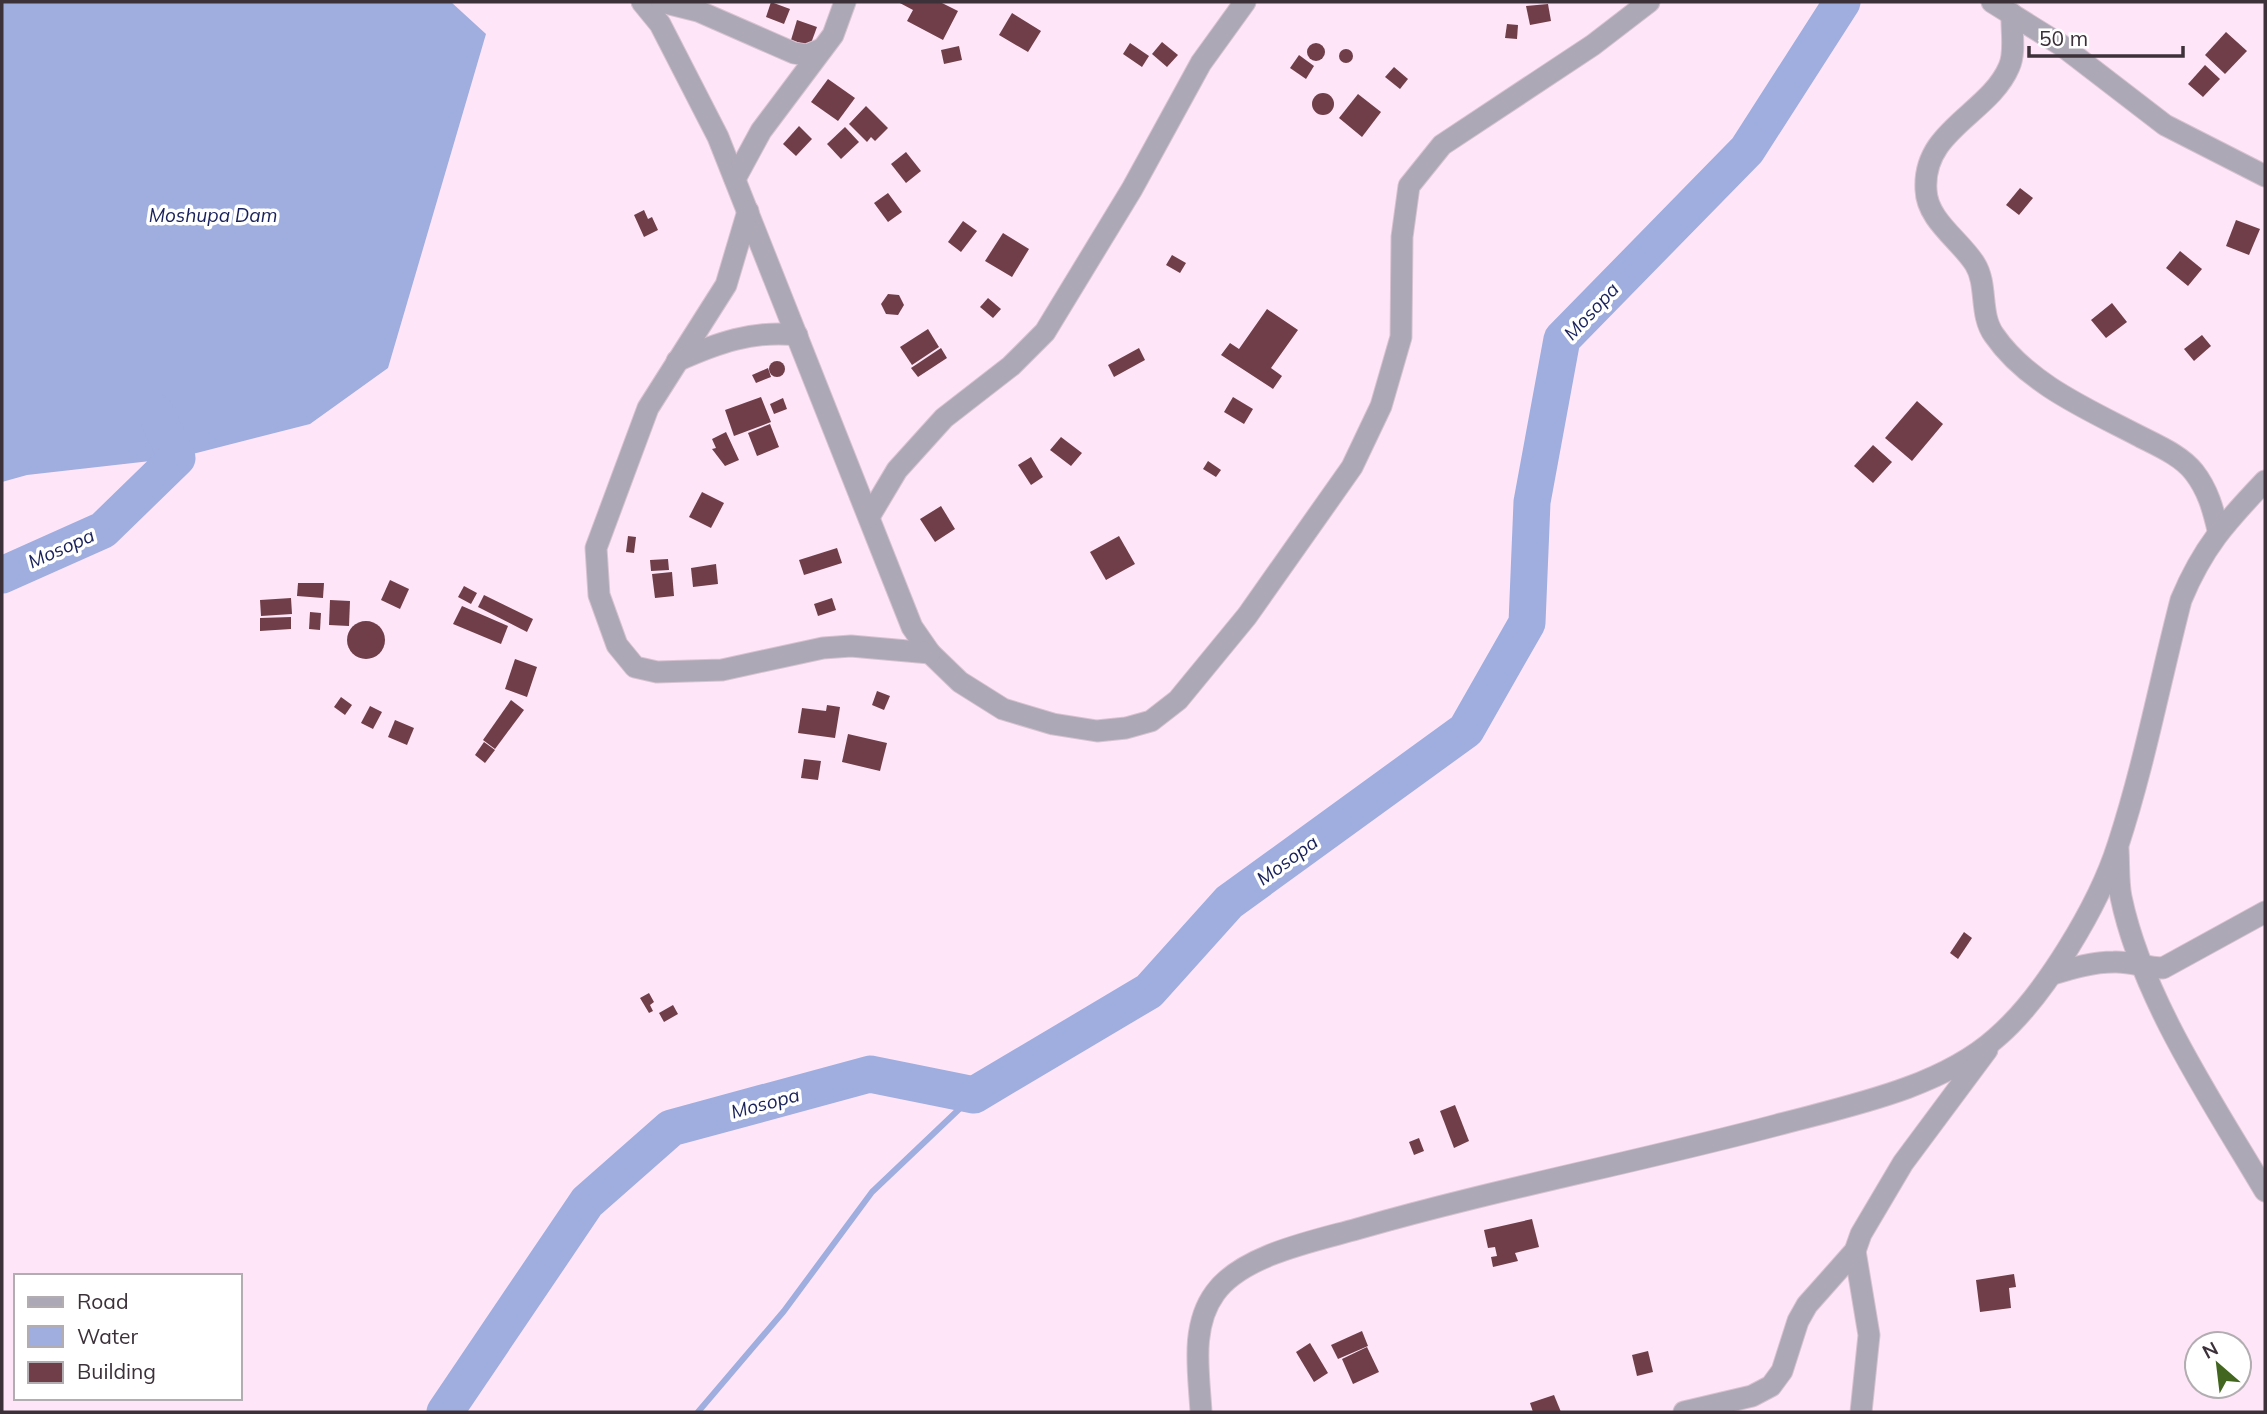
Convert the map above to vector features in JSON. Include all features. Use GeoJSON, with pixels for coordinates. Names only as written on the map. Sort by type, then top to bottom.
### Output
{"type":"FeatureCollection","features":[{"type":"Feature","properties":{"kind":"street"},"geometry":{"type":"LineString","coordinates":[[642,2],[660,24],[718,137],[912,627],[930,653],[960,682],[1003,709],[1052,724],[1097,731],[1126,728],[1151,721],[1178,700],[1247,616],[1352,467],[1381,406],[1401,337],[1402,237],[1409,186],[1442,145],[1593,45],[1649,2]]}},
{"type":"Feature","properties":{"kind":"street"},"geometry":{"type":"LineString","coordinates":[[662,2],[698,11],[793,53],[807,55],[822,49]]}},
{"type":"Feature","properties":{"kind":"street"},"geometry":{"type":"LineString","coordinates":[[735,179],[755,139],[833,36],[845,2]]}},
{"type":"Feature","properties":{"kind":"street"},"geometry":{"type":"LineString","coordinates":[[869,517],[897,470],[944,418],[1011,366],[1045,332],[1132,189],[1201,62],[1245,2]]}},
{"type":"Feature","properties":{"kind":"street"},"geometry":{"type":"LineString","coordinates":[[1992,2],[2060,45],[2165,125],[2265,176]]}},
{"type":"Feature","properties":{"kind":"street"},"geometry":{"type":"LineString","coordinates":[[2011,14],[2010,66],[1996,88],[1948,131],[1929,164],[1925,191],[1932,211],[1976,265],[1993,334],[2021,363],[2062,395],[2167,450],[2193,470],[2209,496],[2218,530]]}},
{"type":"Feature","properties":{"kind":"street"},"geometry":{"type":"LineString","coordinates":[[748,211],[726,285],[710,315],[675,362],[648,408],[596,548],[599,595],[617,645],[635,667],[657,672],[722,670],[797,653],[850,646],[930,653]]}},
{"type":"Feature","properties":{"kind":"street"},"geometry":{"type":"LineString","coordinates":[[675,362],[734,338],[771,332],[797,335]]}},
{"type":"Feature","properties":{"kind":"street"},"geometry":{"type":"LineString","coordinates":[[1861,1412],[1869,1335],[1856,1251],[1861,1234],[1903,1163],[1996,1039],[2053,974],[2118,847],[2180,600],[2196,562],[2218,530],[2265,481]]}},
{"type":"Feature","properties":{"kind":"street"},"geometry":{"type":"LineString","coordinates":[[2118,847],[2121,895],[2132,937],[2145,968],[2193,1071],[2265,1191]]}},
{"type":"Feature","properties":{"kind":"street"},"geometry":{"type":"LineString","coordinates":[[2053,974],[2116,961],[2145,968],[2163,968],[2265,912]]}},
{"type":"Feature","properties":{"kind":"street"},"geometry":{"type":"LineString","coordinates":[[1201,1412],[1197,1349],[1201,1324],[1215,1293],[1244,1266],[1309,1242],[1389,1219],[1727,1138],[1884,1096],[1938,1075],[1996,1039]]}},
{"type":"Feature","properties":{"kind":"street"},"geometry":{"type":"LineString","coordinates":[[1684,1412],[1752,1395],[1771,1386],[1782,1371],[1798,1321],[1807,1305],[1856,1251]]}},
{"type":"Feature","properties":{"kind":"water","name":"Moshupa Dam"},"geometry":{"type":"Polygon","coordinates":[[[2,2],[451,2],[486,34],[388,368],[310,424],[177,458],[27,475],[2,482],[2,2]]]}},
{"type":"Feature","properties":{"kind":"building"},"geometry":{"type":"Polygon","coordinates":[[[771,2],[790,9],[784,24],[766,17],[771,2]]]}},
{"type":"Feature","properties":{"kind":"building"},"geometry":{"type":"Polygon","coordinates":[[[898,2],[940,2],[958,11],[943,40],[907,21],[913,10],[898,2]]]}},
{"type":"Feature","properties":{"kind":"building"},"geometry":{"type":"Polygon","coordinates":[[[1548,4],[1551,21],[1530,25],[1526,6],[1548,4]]]}},
{"type":"Feature","properties":{"kind":"building"},"geometry":{"type":"Polygon","coordinates":[[[1012,13],[1041,31],[1028,52],[999,35],[1012,13]]]}},
{"type":"Feature","properties":{"kind":"building"},"geometry":{"type":"Polygon","coordinates":[[[797,20],[817,27],[810,46],[791,40],[797,20]]]}},
{"type":"Feature","properties":{"kind":"building"},"geometry":{"type":"Polygon","coordinates":[[[1507,24],[1518,25],[1517,39],[1505,38],[1507,24]]]}},
{"type":"Feature","properties":{"kind":"building"},"geometry":{"type":"Polygon","coordinates":[[[2226,32],[2247,51],[2225,74],[2205,55],[2226,32]]]}},
{"type":"Feature","properties":{"kind":"building"},"geometry":{"type":"Polygon","coordinates":[[[1162,42],[1178,55],[1167,67],[1152,54],[1162,42]]]}},
{"type":"Feature","properties":{"kind":"building"},"geometry":{"type":"Polygon","coordinates":[[[1130,43],[1149,56],[1142,67],[1123,54],[1130,43]]]}},
{"type":"Feature","properties":{"kind":"building"},"geometry":{"type":"Polygon","coordinates":[[[1316,43],[1322,46],[1325,52],[1322,58],[1316,61],[1310,58],[1307,52],[1310,46],[1316,43]]]}},
{"type":"Feature","properties":{"kind":"building"},"geometry":{"type":"Polygon","coordinates":[[[959,46],[962,60],[944,64],[941,50],[959,46]]]}},
{"type":"Feature","properties":{"kind":"building"},"geometry":{"type":"Polygon","coordinates":[[[1346,49],[1351,51],[1351,61],[1346,63],[1341,61],[1339,56],[1341,51],[1346,49]]]}},
{"type":"Feature","properties":{"kind":"building"},"geometry":{"type":"Polygon","coordinates":[[[1299,55],[1314,66],[1306,79],[1290,68],[1299,55]]]}},
{"type":"Feature","properties":{"kind":"building"},"geometry":{"type":"Polygon","coordinates":[[[2205,65],[2220,79],[2203,97],[2188,84],[2205,65]]]}},
{"type":"Feature","properties":{"kind":"building"},"geometry":{"type":"Polygon","coordinates":[[[1394,67],[1408,79],[1400,89],[1385,77],[1394,67]]]}},
{"type":"Feature","properties":{"kind":"building"},"geometry":{"type":"Polygon","coordinates":[[[828,79],[855,98],[838,121],[811,102],[828,79]]]}},
{"type":"Feature","properties":{"kind":"building"},"geometry":{"type":"Polygon","coordinates":[[[1323,93],[1331,96],[1334,104],[1331,112],[1323,115],[1315,112],[1312,104],[1315,96],[1323,93]]]}},
{"type":"Feature","properties":{"kind":"building"},"geometry":{"type":"Polygon","coordinates":[[[1358,94],[1381,112],[1362,137],[1339,118],[1358,94]]]}},
{"type":"Feature","properties":{"kind":"building"},"geometry":{"type":"Polygon","coordinates":[[[866,106],[888,128],[875,141],[871,137],[867,142],[849,124],[866,106]]]}},
{"type":"Feature","properties":{"kind":"building"},"geometry":{"type":"Polygon","coordinates":[[[799,126],[812,139],[796,156],[783,144],[799,126]]]}},
{"type":"Feature","properties":{"kind":"building"},"geometry":{"type":"Polygon","coordinates":[[[845,127],[859,142],[841,159],[827,144],[845,127]]]}},
{"type":"Feature","properties":{"kind":"building"},"geometry":{"type":"Polygon","coordinates":[[[906,152],[921,171],[906,183],[891,164],[906,152]]]}},
{"type":"Feature","properties":{"kind":"building"},"geometry":{"type":"Polygon","coordinates":[[[2020,188],[2033,198],[2019,215],[2006,205],[2020,188]]]}},
{"type":"Feature","properties":{"kind":"building"},"geometry":{"type":"Polygon","coordinates":[[[888,193],[902,212],[888,222],[874,203],[888,193]]]}},
{"type":"Feature","properties":{"kind":"building"},"geometry":{"type":"Polygon","coordinates":[[[644,210],[648,219],[652,217],[658,230],[644,237],[634,215],[644,210]]]}},
{"type":"Feature","properties":{"kind":"building"},"geometry":{"type":"Polygon","coordinates":[[[2236,220],[2260,229],[2249,255],[2226,246],[2236,220]]]}},
{"type":"Feature","properties":{"kind":"building"},"geometry":{"type":"Polygon","coordinates":[[[963,221],[977,231],[961,252],[948,242],[963,221]]]}},
{"type":"Feature","properties":{"kind":"building"},"geometry":{"type":"Polygon","coordinates":[[[1003,233],[1029,249],[1012,277],[985,261],[1003,233]]]}},
{"type":"Feature","properties":{"kind":"building"},"geometry":{"type":"Polygon","coordinates":[[[2180,251],[2202,269],[2188,286],[2166,268],[2180,251]]]}},
{"type":"Feature","properties":{"kind":"building"},"geometry":{"type":"Polygon","coordinates":[[[1172,255],[1186,263],[1180,273],[1166,265],[1172,255]]]}},
{"type":"Feature","properties":{"kind":"building"},"geometry":{"type":"Polygon","coordinates":[[[888,294],[899,295],[904,305],[898,315],[886,314],[881,304],[888,294]]]}},
{"type":"Feature","properties":{"kind":"building"},"geometry":{"type":"Polygon","coordinates":[[[988,298],[1001,309],[993,318],[980,307],[988,298]]]}},
{"type":"Feature","properties":{"kind":"building"},"geometry":{"type":"Polygon","coordinates":[[[2112,303],[2127,322],[2106,338],[2091,320],[2112,303]]]}},
{"type":"Feature","properties":{"kind":"building"},"geometry":{"type":"Polygon","coordinates":[[[1267,309],[1298,330],[1271,368],[1282,376],[1273,389],[1221,355],[1230,343],[1239,349],[1267,309]]]}},
{"type":"Feature","properties":{"kind":"building"},"geometry":{"type":"Polygon","coordinates":[[[928,329],[939,347],[912,365],[900,347],[928,329]]]}},
{"type":"Feature","properties":{"kind":"building"},"geometry":{"type":"Polygon","coordinates":[[[2202,335],[2211,346],[2194,361],[2184,349],[2202,335]]]}},
{"type":"Feature","properties":{"kind":"building"},"geometry":{"type":"Polygon","coordinates":[[[941,348],[947,358],[918,377],[911,368],[941,348]]]}},
{"type":"Feature","properties":{"kind":"building"},"geometry":{"type":"Polygon","coordinates":[[[1139,348],[1145,360],[1114,377],[1108,365],[1139,348]]]}},
{"type":"Feature","properties":{"kind":"building"},"geometry":{"type":"Polygon","coordinates":[[[777,361],[785,369],[777,377],[769,369],[777,361]]]}},
{"type":"Feature","properties":{"kind":"building"},"geometry":{"type":"Polygon","coordinates":[[[768,368],[771,377],[756,383],[752,375],[768,368]]]}},
{"type":"Feature","properties":{"kind":"building"},"geometry":{"type":"Polygon","coordinates":[[[761,397],[771,422],[734,436],[725,410],[761,397]]]}},
{"type":"Feature","properties":{"kind":"building"},"geometry":{"type":"Polygon","coordinates":[[[1233,397],[1253,409],[1244,424],[1224,412],[1233,397]]]}},
{"type":"Feature","properties":{"kind":"building"},"geometry":{"type":"Polygon","coordinates":[[[783,398],[787,409],[774,414],[770,404],[783,398]]]}},
{"type":"Feature","properties":{"kind":"building"},"geometry":{"type":"Polygon","coordinates":[[[1917,401],[1943,424],[1912,461],[1885,438],[1917,401]]]}},
{"type":"Feature","properties":{"kind":"building"},"geometry":{"type":"Polygon","coordinates":[[[770,424],[779,447],[757,456],[748,433],[770,424]]]}},
{"type":"Feature","properties":{"kind":"building"},"geometry":{"type":"Polygon","coordinates":[[[726,432],[739,460],[725,466],[712,449],[716,448],[712,439],[726,432]]]}},
{"type":"Feature","properties":{"kind":"building"},"geometry":{"type":"Polygon","coordinates":[[[1061,437],[1082,453],[1071,466],[1050,450],[1061,437]]]}},
{"type":"Feature","properties":{"kind":"building"},"geometry":{"type":"Polygon","coordinates":[[[1873,445],[1892,462],[1873,483],[1854,466],[1873,445]]]}},
{"type":"Feature","properties":{"kind":"building"},"geometry":{"type":"Polygon","coordinates":[[[1031,457],[1043,477],[1031,485],[1018,465],[1031,457]]]}},
{"type":"Feature","properties":{"kind":"building"},"geometry":{"type":"Polygon","coordinates":[[[1208,461],[1221,470],[1216,477],[1203,469],[1208,461]]]}},
{"type":"Feature","properties":{"kind":"building"},"geometry":{"type":"Polygon","coordinates":[[[702,492],[724,503],[711,528],[689,517],[702,492]]]}},
{"type":"Feature","properties":{"kind":"building"},"geometry":{"type":"Polygon","coordinates":[[[941,506],[955,529],[935,542],[920,519],[941,506]]]}},
{"type":"Feature","properties":{"kind":"building"},"geometry":{"type":"Polygon","coordinates":[[[628,536],[636,537],[634,553],[626,552],[628,536]]]}},
{"type":"Feature","properties":{"kind":"building"},"geometry":{"type":"Polygon","coordinates":[[[1119,536],[1135,564],[1106,580],[1090,552],[1119,536]]]}},
{"type":"Feature","properties":{"kind":"building"},"geometry":{"type":"Polygon","coordinates":[[[837,548],[842,563],[804,575],[799,560],[837,548]]]}},
{"type":"Feature","properties":{"kind":"building"},"geometry":{"type":"Polygon","coordinates":[[[668,559],[669,570],[651,571],[650,560],[668,559]]]}},
{"type":"Feature","properties":{"kind":"building"},"geometry":{"type":"Polygon","coordinates":[[[716,564],[718,584],[693,587],[691,568],[716,564]]]}},
{"type":"Feature","properties":{"kind":"building"},"geometry":{"type":"Polygon","coordinates":[[[672,572],[674,596],[655,598],[652,574],[672,572]]]}},
{"type":"Feature","properties":{"kind":"building"},"geometry":{"type":"Polygon","coordinates":[[[390,580],[409,589],[400,609],[381,600],[390,580]]]}},
{"type":"Feature","properties":{"kind":"building"},"geometry":{"type":"Polygon","coordinates":[[[298,583],[324,583],[323,598],[297,596],[298,583]]]}},
{"type":"Feature","properties":{"kind":"building"},"geometry":{"type":"Polygon","coordinates":[[[464,586],[477,593],[471,604],[458,597],[464,586]]]}},
{"type":"Feature","properties":{"kind":"building"},"geometry":{"type":"Polygon","coordinates":[[[484,595],[533,619],[527,632],[478,607],[484,595]]]}},
{"type":"Feature","properties":{"kind":"building"},"geometry":{"type":"Polygon","coordinates":[[[291,598],[292,614],[261,616],[260,600],[291,598]]]}},
{"type":"Feature","properties":{"kind":"building"},"geometry":{"type":"Polygon","coordinates":[[[832,598],[836,610],[818,616],[814,604],[832,598]]]}},
{"type":"Feature","properties":{"kind":"building"},"geometry":{"type":"Polygon","coordinates":[[[330,600],[350,601],[349,626],[329,625],[330,600]]]}},
{"type":"Feature","properties":{"kind":"building"},"geometry":{"type":"Polygon","coordinates":[[[462,606],[508,626],[501,644],[453,624],[462,606]]]}},
{"type":"Feature","properties":{"kind":"building"},"geometry":{"type":"Polygon","coordinates":[[[310,612],[321,613],[320,630],[309,629],[310,612]]]}},
{"type":"Feature","properties":{"kind":"building"},"geometry":{"type":"Polygon","coordinates":[[[291,617],[291,629],[260,631],[260,618],[291,617]]]}},
{"type":"Feature","properties":{"kind":"building"},"geometry":{"type":"Polygon","coordinates":[[[366,621],[379,627],[385,640],[379,653],[366,659],[353,653],[347,640],[353,627],[366,621]]]}},
{"type":"Feature","properties":{"kind":"building"},"geometry":{"type":"Polygon","coordinates":[[[515,659],[537,667],[527,697],[505,689],[515,659]]]}},
{"type":"Feature","properties":{"kind":"building"},"geometry":{"type":"Polygon","coordinates":[[[877,691],[890,696],[884,710],[872,705],[877,691]]]}},
{"type":"Feature","properties":{"kind":"building"},"geometry":{"type":"Polygon","coordinates":[[[341,697],[352,705],[345,715],[334,707],[341,697]]]}},
{"type":"Feature","properties":{"kind":"building"},"geometry":{"type":"Polygon","coordinates":[[[511,700],[524,710],[495,749],[483,740],[511,700]]]}},
{"type":"Feature","properties":{"kind":"building"},"geometry":{"type":"Polygon","coordinates":[[[827,705],[840,707],[835,738],[798,733],[802,708],[826,711],[827,705]]]}},
{"type":"Feature","properties":{"kind":"building"},"geometry":{"type":"Polygon","coordinates":[[[370,706],[382,712],[373,729],[361,723],[370,706]]]}},
{"type":"Feature","properties":{"kind":"building"},"geometry":{"type":"Polygon","coordinates":[[[395,720],[414,728],[407,745],[388,737],[395,720]]]}},
{"type":"Feature","properties":{"kind":"building"},"geometry":{"type":"Polygon","coordinates":[[[848,734],[887,743],[880,771],[842,762],[848,734]]]}},
{"type":"Feature","properties":{"kind":"building"},"geometry":{"type":"Polygon","coordinates":[[[484,742],[495,750],[485,763],[475,755],[484,742]]]}},
{"type":"Feature","properties":{"kind":"building"},"geometry":{"type":"Polygon","coordinates":[[[804,759],[821,761],[818,780],[801,778],[804,759]]]}},
{"type":"Feature","properties":{"kind":"building"},"geometry":{"type":"Polygon","coordinates":[[[1964,932],[1972,938],[1958,959],[1950,953],[1964,932]]]}},
{"type":"Feature","properties":{"kind":"building"},"geometry":{"type":"Polygon","coordinates":[[[649,993],[654,1002],[650,1005],[653,1011],[649,1013],[640,998],[649,993]]]}},
{"type":"Feature","properties":{"kind":"building"},"geometry":{"type":"Polygon","coordinates":[[[673,1005],[678,1014],[664,1022],[659,1013],[673,1005]]]}},
{"type":"Feature","properties":{"kind":"building"},"geometry":{"type":"Polygon","coordinates":[[[1455,1105],[1469,1141],[1454,1148],[1440,1111],[1455,1105]]]}},
{"type":"Feature","properties":{"kind":"building"},"geometry":{"type":"Polygon","coordinates":[[[1419,1138],[1424,1151],[1414,1155],[1409,1142],[1419,1138]]]}},
{"type":"Feature","properties":{"kind":"building"},"geometry":{"type":"Polygon","coordinates":[[[1532,1219],[1539,1247],[1515,1253],[1518,1261],[1493,1267],[1491,1257],[1497,1256],[1495,1247],[1488,1248],[1484,1230],[1532,1219]]]}},
{"type":"Feature","properties":{"kind":"building"},"geometry":{"type":"Polygon","coordinates":[[[2014,1274],[2016,1287],[2009,1288],[2011,1308],[1980,1312],[1976,1280],[2014,1274]]]}},
{"type":"Feature","properties":{"kind":"building"},"geometry":{"type":"Polygon","coordinates":[[[1362,1331],[1368,1346],[1338,1359],[1331,1345],[1362,1331]]]}},
{"type":"Feature","properties":{"kind":"building"},"geometry":{"type":"Polygon","coordinates":[[[1310,1343],[1328,1373],[1314,1382],[1296,1352],[1310,1343]]]}},
{"type":"Feature","properties":{"kind":"building"},"geometry":{"type":"Polygon","coordinates":[[[1367,1347],[1379,1372],[1353,1384],[1342,1359],[1367,1347]]]}},
{"type":"Feature","properties":{"kind":"building"},"geometry":{"type":"Polygon","coordinates":[[[1648,1351],[1653,1372],[1637,1376],[1632,1355],[1648,1351]]]}},
{"type":"Feature","properties":{"kind":"building"},"geometry":{"type":"Polygon","coordinates":[[[1554,1395],[1561,1412],[1533,1412],[1530,1403],[1554,1395]]]}},
{"type":"Feature","properties":{"kind":"waterway","name":"Mosopa"},"geometry":{"type":"LineString","coordinates":[[445,1412],[587,1202],[671,1128],[870,1074],[974,1095],[1149,991],[1229,902],[1466,730],[1527,623],[1532,502],[1562,339],[1747,150],[1842,2]]}},
{"type":"Feature","properties":{"kind":"waterway","name":"Mosopa"},"geometry":{"type":"LineString","coordinates":[[2,575],[103,530],[177,458],[155,412]]}},
{"type":"Feature","properties":{"kind":"waterway"},"geometry":{"type":"LineString","coordinates":[[698,1412],[784,1311],[872,1192],[974,1095]]}}]}
